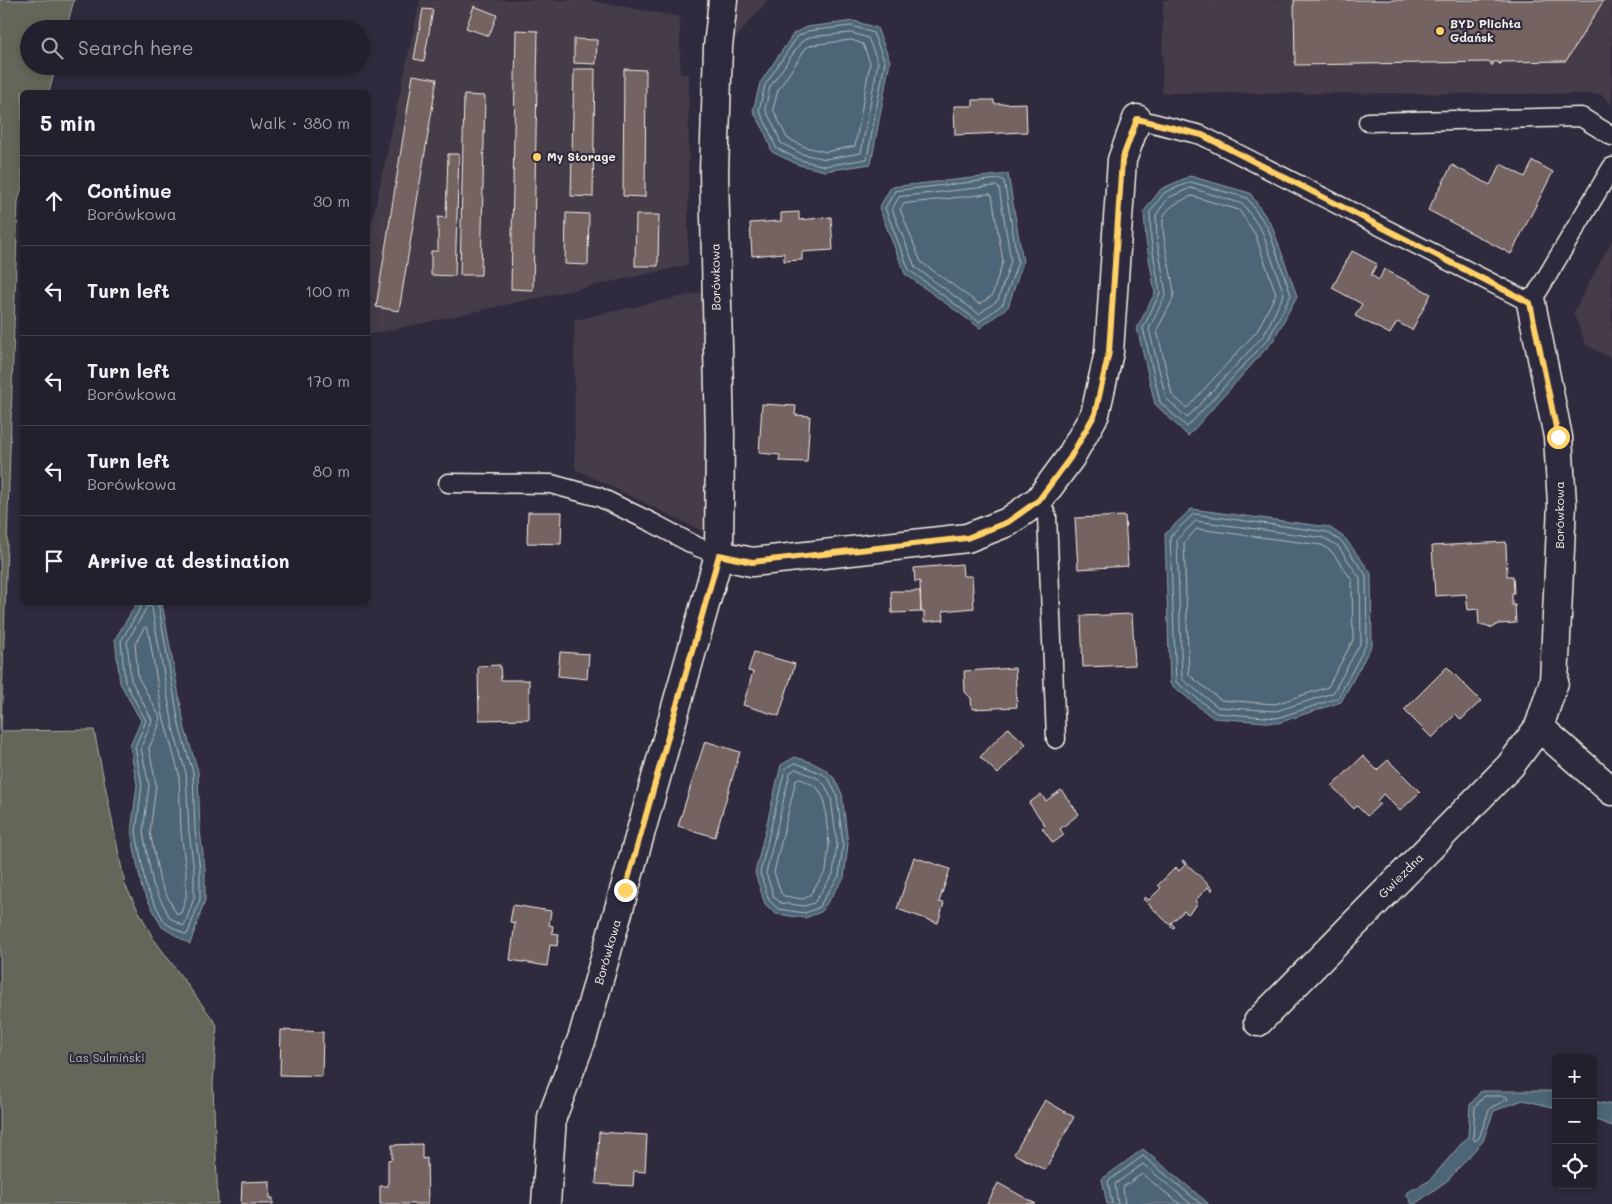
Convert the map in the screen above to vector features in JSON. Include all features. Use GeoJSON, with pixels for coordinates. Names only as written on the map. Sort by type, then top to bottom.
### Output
{"type":"FeatureCollection","features":[{"type":"Feature","properties":{"kind":"street","name":"Borówkowa"},"geometry":{"type":"LineString","coordinates":[[546,1204],[552,1117],[583,1036],[719,555],[720,436],[714,172],[718,47],[723,0]]}},
{"type":"Feature","properties":{"kind":"street"},"geometry":{"type":"LineString","coordinates":[[719,555],[752,562],[967,538],[1008,522],[1039,500],[1070,458],[1095,414],[1109,352],[1122,160],[1137,119]]}},
{"type":"Feature","properties":{"kind":"street","name":"Borówkowa"},"geometry":{"type":"LineString","coordinates":[[1530,303],[1558,437],[1562,504],[1554,682],[1539,727]]}},
{"type":"Feature","properties":{"kind":"street"},"geometry":{"type":"LineString","coordinates":[[1539,727],[1612,791]]}},
{"type":"Feature","properties":{"kind":"street","name":"Gwiezdna"},"geometry":{"type":"LineString","coordinates":[[1258,1022],[1510,766],[1539,727]]}},
{"type":"Feature","properties":{"kind":"lane"},"geometry":{"type":"LineString","coordinates":[[1368,122],[1581,117],[1612,136]]}},
{"type":"Feature","properties":{"kind":"lane"},"geometry":{"type":"LineString","coordinates":[[1137,119],[1202,135],[1530,303],[1612,167]]}},
{"type":"Feature","properties":{"kind":"lane"},"geometry":{"type":"LineString","coordinates":[[448,482],[551,484],[599,496],[698,547],[719,555]]}},
{"type":"Feature","properties":{"kind":"lane"},"geometry":{"type":"LineString","coordinates":[[1039,500],[1047,516],[1056,739]]}},
{"type":"Feature","properties":{"kind":"shaded area","name":"My Storage"},"geometry":{"type":"Polygon","coordinates":[[[420,0],[587,0],[680,17],[680,74],[689,74],[688,265],[370,335],[370,231],[420,0]]]}},
{"type":"Feature","properties":{"kind":"shaded area"},"geometry":{"type":"Polygon","coordinates":[[[735,0],[768,0],[729,46],[735,0]]]}},
{"type":"Feature","properties":{"kind":"shaded area"},"geometry":{"type":"Polygon","coordinates":[[[1163,0],[1612,0],[1612,105],[1600,94],[1162,93],[1163,0]]]}},
{"type":"Feature","properties":{"kind":"shaded area"},"geometry":{"type":"Polygon","coordinates":[[[1612,240],[1612,359],[1586,345],[1573,313],[1612,240]]]}},
{"type":"Feature","properties":{"kind":"shaded area"},"geometry":{"type":"Polygon","coordinates":[[[707,291],[710,535],[575,469],[574,320],[707,291]]]}},
{"type":"Feature","properties":{"kind":"green space","name":"Las Sulmiński"},"geometry":{"type":"Polygon","coordinates":[[[0,0],[74,0],[68,20],[20,20],[20,75],[54,75],[50,90],[20,90],[20,194],[18,201],[1,731],[94,730],[125,885],[153,938],[217,1025],[213,1085],[218,1204],[0,1204],[0,0]]]}},
{"type":"Feature","properties":{"kind":"water"},"geometry":{"type":"Polygon","coordinates":[[[854,21],[877,28],[890,61],[871,164],[825,171],[799,165],[772,152],[764,130],[753,111],[760,83],[794,33],[807,27],[854,21]]]}},
{"type":"Feature","properties":{"kind":"water"},"geometry":{"type":"Polygon","coordinates":[[[1008,174],[1023,262],[1008,307],[980,328],[905,274],[879,208],[891,187],[1008,174]]]}},
{"type":"Feature","properties":{"kind":"water"},"geometry":{"type":"Polygon","coordinates":[[[1190,176],[1250,193],[1272,226],[1297,296],[1273,341],[1188,436],[1155,404],[1137,328],[1155,293],[1146,240],[1144,211],[1161,189],[1190,176]]]}},
{"type":"Feature","properties":{"kind":"water"},"geometry":{"type":"Polygon","coordinates":[[[1191,509],[1329,527],[1345,538],[1371,573],[1372,645],[1341,702],[1278,723],[1213,718],[1170,684],[1165,534],[1191,509]]]}},
{"type":"Feature","properties":{"kind":"water"},"geometry":{"type":"Polygon","coordinates":[[[136,605],[162,605],[185,729],[198,771],[200,831],[205,869],[205,900],[190,944],[162,927],[142,889],[131,832],[137,785],[130,746],[141,721],[120,683],[115,639],[136,605]]]}},
{"type":"Feature","properties":{"kind":"water"},"geometry":{"type":"Polygon","coordinates":[[[795,757],[811,762],[826,770],[834,778],[842,794],[848,844],[844,878],[821,912],[805,918],[776,914],[765,904],[755,873],[781,765],[795,757]]]}},
{"type":"Feature","properties":{"kind":"water"},"geometry":{"type":"Polygon","coordinates":[[[1481,1091],[1552,1091],[1552,1107],[1523,1100],[1494,1111],[1483,1141],[1448,1180],[1415,1204],[1412,1204],[1406,1193],[1429,1181],[1468,1136],[1470,1105],[1481,1091]]]}},
{"type":"Feature","properties":{"kind":"water"},"geometry":{"type":"Polygon","coordinates":[[[1597,1102],[1612,1105],[1612,1126],[1597,1120],[1597,1102]]]}},
{"type":"Feature","properties":{"kind":"water"},"geometry":{"type":"Polygon","coordinates":[[[1143,1149],[1208,1204],[1107,1204],[1102,1179],[1143,1149]]]}},
{"type":"Feature","properties":{"kind":"building","name":"BYD Plichta Gdańsk"},"geometry":{"type":"Polygon","coordinates":[[[1294,0],[1604,0],[1566,61],[1501,62],[1501,64],[1493,62],[1493,65],[1491,65],[1491,62],[1295,65],[1294,0]]]}},
{"type":"Feature","properties":{"kind":"building"},"geometry":{"type":"Polygon","coordinates":[[[474,6],[497,15],[489,36],[466,28],[474,6]]]}},
{"type":"Feature","properties":{"kind":"building"},"geometry":{"type":"Polygon","coordinates":[[[423,9],[433,10],[424,61],[414,59],[423,9]]]}},
{"type":"Feature","properties":{"kind":"building"},"geometry":{"type":"Polygon","coordinates":[[[516,30],[538,31],[533,290],[511,289],[516,30]]]}},
{"type":"Feature","properties":{"kind":"building"},"geometry":{"type":"Polygon","coordinates":[[[574,39],[597,40],[596,64],[574,63],[574,39]]]}},
{"type":"Feature","properties":{"kind":"building"},"geometry":{"type":"Polygon","coordinates":[[[574,69],[595,69],[593,197],[571,196],[574,69]]]}},
{"type":"Feature","properties":{"kind":"building"},"geometry":{"type":"Polygon","coordinates":[[[624,69],[646,70],[645,197],[623,196],[624,69]]]}},
{"type":"Feature","properties":{"kind":"building"},"geometry":{"type":"Polygon","coordinates":[[[413,75],[437,79],[399,311],[376,307],[413,75]]]}},
{"type":"Feature","properties":{"kind":"building"},"geometry":{"type":"Polygon","coordinates":[[[464,95],[485,96],[481,275],[460,275],[464,95]]]}},
{"type":"Feature","properties":{"kind":"building"},"geometry":{"type":"Polygon","coordinates":[[[973,100],[994,100],[994,104],[1026,103],[1027,132],[955,135],[954,106],[973,106],[973,100]]]}},
{"type":"Feature","properties":{"kind":"building"},"geometry":{"type":"Polygon","coordinates":[[[448,154],[459,154],[455,276],[431,275],[431,251],[438,251],[438,217],[446,218],[448,154]]]}},
{"type":"Feature","properties":{"kind":"building"},"geometry":{"type":"Polygon","coordinates":[[[1533,161],[1553,172],[1511,254],[1428,210],[1452,165],[1490,185],[1501,164],[1525,177],[1533,161]]]}},
{"type":"Feature","properties":{"kind":"building"},"geometry":{"type":"Polygon","coordinates":[[[799,212],[799,220],[831,217],[833,250],[802,252],[802,260],[784,261],[784,253],[752,256],[750,223],[781,221],[781,213],[799,212]]]}},
{"type":"Feature","properties":{"kind":"building"},"geometry":{"type":"Polygon","coordinates":[[[566,213],[589,214],[588,265],[565,264],[566,213]]]}},
{"type":"Feature","properties":{"kind":"building"},"geometry":{"type":"Polygon","coordinates":[[[636,215],[659,215],[658,266],[635,266],[636,215]]]}},
{"type":"Feature","properties":{"kind":"building"},"geometry":{"type":"Polygon","coordinates":[[[1352,251],[1377,264],[1371,275],[1379,280],[1384,269],[1431,294],[1412,330],[1397,322],[1390,334],[1355,316],[1362,304],[1332,288],[1352,251]]]}},
{"type":"Feature","properties":{"kind":"building"},"geometry":{"type":"Polygon","coordinates":[[[762,404],[796,406],[795,415],[810,416],[807,462],[779,461],[780,455],[759,453],[762,404]]]}},
{"type":"Feature","properties":{"kind":"building"},"geometry":{"type":"Polygon","coordinates":[[[528,512],[562,512],[561,544],[527,543],[528,512]]]}},
{"type":"Feature","properties":{"kind":"building"},"geometry":{"type":"Polygon","coordinates":[[[1125,516],[1128,566],[1078,569],[1075,518],[1125,516]]]}},
{"type":"Feature","properties":{"kind":"building"},"geometry":{"type":"Polygon","coordinates":[[[1506,542],[1507,576],[1513,576],[1514,593],[1512,593],[1512,605],[1515,605],[1516,623],[1498,624],[1492,628],[1479,625],[1478,609],[1468,610],[1466,594],[1435,596],[1432,546],[1506,542]]]}},
{"type":"Feature","properties":{"kind":"building"},"geometry":{"type":"Polygon","coordinates":[[[962,564],[963,576],[972,576],[974,608],[943,611],[944,620],[924,622],[924,612],[921,612],[920,581],[915,582],[914,568],[962,564]]]}},
{"type":"Feature","properties":{"kind":"building"},"geometry":{"type":"Polygon","coordinates":[[[891,591],[920,591],[921,612],[892,613],[891,591]]]}},
{"type":"Feature","properties":{"kind":"building"},"geometry":{"type":"Polygon","coordinates":[[[1132,614],[1135,665],[1083,667],[1081,616],[1132,614]]]}},
{"type":"Feature","properties":{"kind":"building"},"geometry":{"type":"Polygon","coordinates":[[[560,652],[589,654],[587,679],[558,676],[560,652]]]}},
{"type":"Feature","properties":{"kind":"building"},"geometry":{"type":"Polygon","coordinates":[[[754,652],[795,664],[779,716],[743,705],[753,672],[748,671],[754,652]]]}},
{"type":"Feature","properties":{"kind":"building"},"geometry":{"type":"Polygon","coordinates":[[[500,665],[501,680],[529,680],[529,719],[479,720],[478,666],[500,665]]]}},
{"type":"Feature","properties":{"kind":"building"},"geometry":{"type":"Polygon","coordinates":[[[1447,667],[1481,701],[1461,720],[1456,714],[1432,738],[1404,710],[1447,667]]]}},
{"type":"Feature","properties":{"kind":"building"},"geometry":{"type":"Polygon","coordinates":[[[1015,668],[1017,707],[972,709],[971,698],[965,692],[964,671],[1015,668]]]}},
{"type":"Feature","properties":{"kind":"building"},"geometry":{"type":"Polygon","coordinates":[[[1008,728],[1026,744],[998,774],[980,757],[1008,728]]]}},
{"type":"Feature","properties":{"kind":"building"},"geometry":{"type":"Polygon","coordinates":[[[705,741],[740,752],[715,837],[678,826],[705,741]]]}},
{"type":"Feature","properties":{"kind":"building"},"geometry":{"type":"Polygon","coordinates":[[[1363,756],[1377,770],[1388,760],[1420,792],[1400,811],[1383,794],[1377,801],[1380,804],[1367,816],[1357,806],[1354,809],[1332,786],[1363,756]]]}},
{"type":"Feature","properties":{"kind":"building"},"geometry":{"type":"Polygon","coordinates":[[[1061,790],[1079,814],[1060,829],[1064,835],[1053,843],[1042,828],[1045,825],[1029,803],[1041,794],[1046,801],[1061,790]]]}},
{"type":"Feature","properties":{"kind":"building"},"geometry":{"type":"Polygon","coordinates":[[[914,857],[950,869],[939,902],[944,903],[938,923],[897,909],[914,857]]]}},
{"type":"Feature","properties":{"kind":"building"},"geometry":{"type":"Polygon","coordinates":[[[1183,860],[1213,889],[1211,891],[1208,887],[1195,901],[1198,904],[1188,914],[1184,911],[1171,923],[1175,927],[1173,928],[1143,899],[1145,897],[1149,900],[1161,888],[1158,885],[1176,867],[1179,871],[1185,865],[1183,860]]]}},
{"type":"Feature","properties":{"kind":"building"},"geometry":{"type":"Polygon","coordinates":[[[513,905],[551,911],[549,925],[553,926],[552,933],[559,934],[557,946],[550,945],[547,966],[510,960],[515,923],[510,922],[513,905]]]}},
{"type":"Feature","properties":{"kind":"building"},"geometry":{"type":"Polygon","coordinates":[[[281,1030],[323,1032],[322,1076],[280,1075],[281,1030]]]}},
{"type":"Feature","properties":{"kind":"building"},"geometry":{"type":"Polygon","coordinates":[[[1045,1100],[1074,1117],[1045,1170],[1014,1154],[1045,1100]]]}},
{"type":"Feature","properties":{"kind":"building"},"geometry":{"type":"Polygon","coordinates":[[[599,1132],[647,1135],[645,1172],[634,1171],[633,1186],[596,1184],[599,1132]]]}},
{"type":"Feature","properties":{"kind":"building"},"geometry":{"type":"Polygon","coordinates":[[[422,1144],[422,1159],[427,1158],[428,1204],[380,1204],[380,1186],[388,1186],[388,1160],[392,1159],[392,1145],[422,1144]]]}},
{"type":"Feature","properties":{"kind":"building"},"geometry":{"type":"Polygon","coordinates":[[[270,1181],[270,1198],[273,1198],[273,1204],[241,1204],[242,1182],[270,1181]]]}},
{"type":"Feature","properties":{"kind":"building"},"geometry":{"type":"Polygon","coordinates":[[[998,1183],[1036,1204],[987,1204],[998,1183]]]}},
{"type":"Feature","properties":{"kind":"place","name":"BYD Plichta Gdańsk"},"geometry":{"type":"Point","coordinates":[1440,31]}},
{"type":"Feature","properties":{"kind":"place","name":"My Storage"},"geometry":{"type":"Point","coordinates":[537,157]}},
{"type":"Feature","properties":{"kind":"route"},"geometry":{"type":"LineString","coordinates":[[625,890],[719,555],[752,562],[967,538],[1008,522],[1039,500],[1070,458],[1095,414],[1109,352],[1122,160],[1137,119],[1202,135],[1530,303],[1558,437]]}}]}
